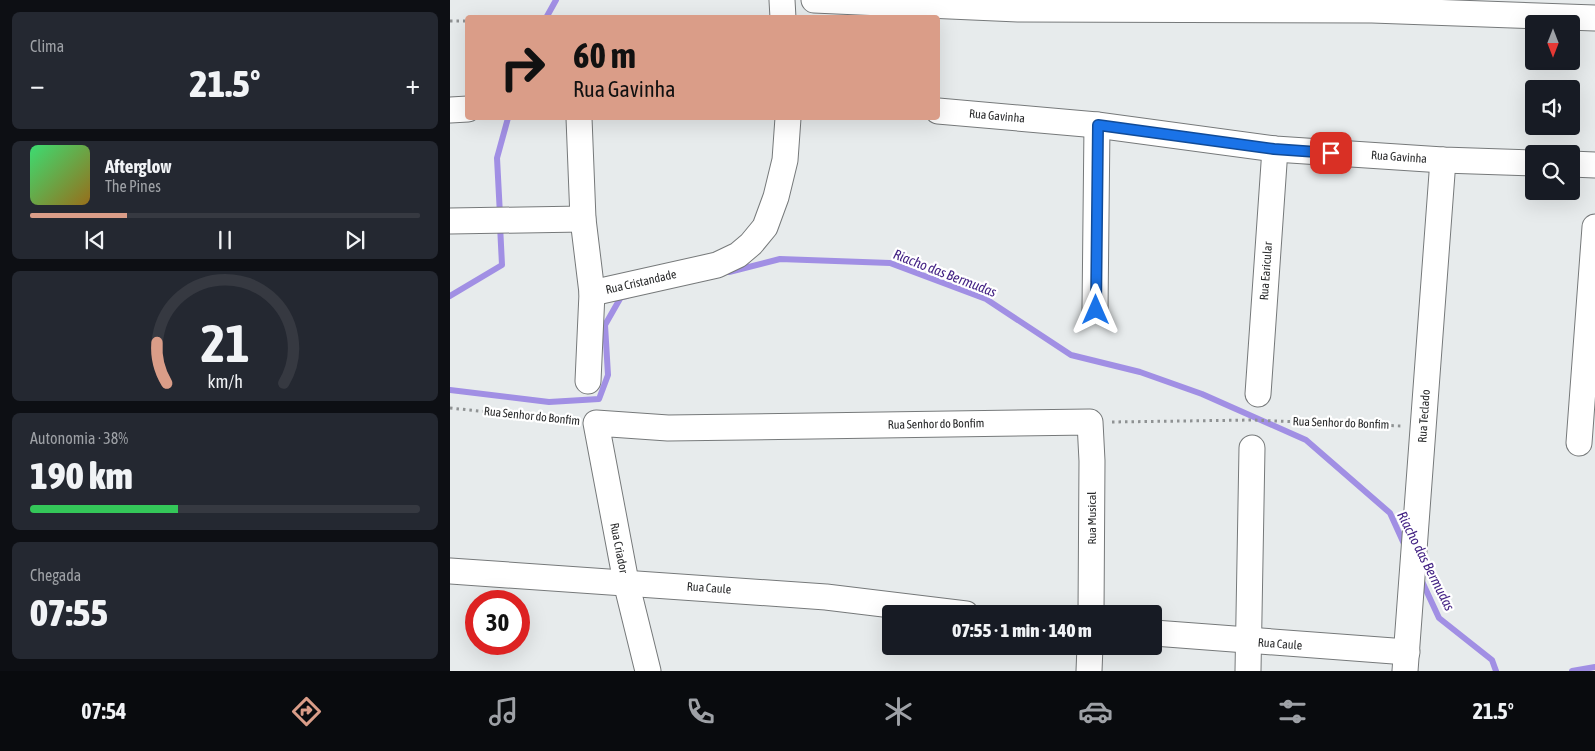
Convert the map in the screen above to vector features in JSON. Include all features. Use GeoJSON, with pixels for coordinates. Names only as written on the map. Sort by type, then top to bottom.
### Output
{"type":"FeatureCollection","features":[{"type":"Feature","properties":{"kind":"street"},"geometry":{"type":"LineString","coordinates":[[782,0],[783,15]]}},
{"type":"Feature","properties":{"kind":"street"},"geometry":{"type":"LineString","coordinates":[[814,0],[1028,9],[1372,10],[1595,18]]}},
{"type":"Feature","properties":{"kind":"street"},"geometry":{"type":"LineString","coordinates":[[450,110],[465,109]]}},
{"type":"Feature","properties":{"kind":"street","name":"Rua Gavinha"},"geometry":{"type":"LineString","coordinates":[[940,111],[1098,125],[1274,149],[1443,160],[1525,163]]}},
{"type":"Feature","properties":{"kind":"street"},"geometry":{"type":"LineString","coordinates":[[579,120],[583,219],[592,293]]}},
{"type":"Feature","properties":{"kind":"street","name":"Rua Cristandade"},"geometry":{"type":"LineString","coordinates":[[588,381],[592,293],[717,264],[738,255],[751,244],[765,226],[776,197],[785,160],[788,120]]}},
{"type":"Feature","properties":{"kind":"street"},"geometry":{"type":"LineString","coordinates":[[1096,310],[1098,125]]}},
{"type":"Feature","properties":{"kind":"street","name":"Rua Earicular"},"geometry":{"type":"LineString","coordinates":[[1258,394],[1274,149]]}},
{"type":"Feature","properties":{"kind":"street","name":"Rua Teclado"},"geometry":{"type":"LineString","coordinates":[[1406,662],[1443,160]]}},
{"type":"Feature","properties":{"kind":"street"},"geometry":{"type":"LineString","coordinates":[[1580,164],[1595,165]]}},
{"type":"Feature","properties":{"kind":"street"},"geometry":{"type":"LineString","coordinates":[[450,221],[583,219]]}},
{"type":"Feature","properties":{"kind":"street"},"geometry":{"type":"LineString","coordinates":[[1579,443],[1595,227]]}},
{"type":"Feature","properties":{"kind":"street","name":"Rua Senhor do Bonfim"},"geometry":{"type":"LineString","coordinates":[[596,423],[668,428],[1090,422]]}},
{"type":"Feature","properties":{"kind":"street","name":"Rua Musical"},"geometry":{"type":"LineString","coordinates":[[1090,422],[1092,461],[1091,605]]}},
{"type":"Feature","properties":{"kind":"street","name":"Rua Criador"},"geometry":{"type":"LineString","coordinates":[[596,423],[626,582],[648,671]]}},
{"type":"Feature","properties":{"kind":"street"},"geometry":{"type":"LineString","coordinates":[[1248,671],[1252,448]]}},
{"type":"Feature","properties":{"kind":"street","name":"Rua Caule"},"geometry":{"type":"LineString","coordinates":[[450,571],[826,597],[892,605]]}},
{"type":"Feature","properties":{"kind":"street","name":"Rua Caule"},"geometry":{"type":"LineString","coordinates":[[1162,634],[1250,642],[1406,662]]}},
{"type":"Feature","properties":{"kind":"street"},"geometry":{"type":"LineString","coordinates":[[1090,655],[1090,671]]}},
{"type":"Feature","properties":{"kind":"path"},"geometry":{"type":"LineString","coordinates":[[450,21],[465,21]]}},
{"type":"Feature","properties":{"kind":"path","name":"Rua Senhor do Bonfim"},"geometry":{"type":"LineString","coordinates":[[450,408],[596,423]]}},
{"type":"Feature","properties":{"kind":"path","name":"Rua Senhor do Bonfim"},"geometry":{"type":"LineString","coordinates":[[1090,422],[1252,420],[1424,426]]}},
{"type":"Feature","properties":{"kind":"waterway"},"geometry":{"type":"LineString","coordinates":[[548,15],[556,0]]}},
{"type":"Feature","properties":{"kind":"waterway"},"geometry":{"type":"LineString","coordinates":[[500,215],[497,158],[507,120]]}},
{"type":"Feature","properties":{"kind":"waterway"},"geometry":{"type":"LineString","coordinates":[[450,296],[502,265],[500,225]]}},
{"type":"Feature","properties":{"kind":"waterway","name":"Riacho das Bermudas"},"geometry":{"type":"LineString","coordinates":[[729,272],[780,259],[890,263],[986,299],[1071,355],[1140,372],[1202,394],[1306,440],[1390,513],[1405,546]]}},
{"type":"Feature","properties":{"kind":"waterway","name":"Riacho das Bermudas"},"geometry":{"type":"LineString","coordinates":[[450,390],[549,402],[599,399],[608,375],[605,325],[621,297],[627,296]]}},
{"type":"Feature","properties":{"kind":"waterway","name":"Riacho das Bermudas"},"geometry":{"type":"LineString","coordinates":[[1420,577],[1439,618],[1492,660],[1496,671]]}},
{"type":"Feature","properties":{"kind":"waterway","name":"Riacho das Bermudas"},"geometry":{"type":"LineString","coordinates":[[1572,671],[1595,667]]}},
{"type":"Feature","properties":{"kind":"route"},"geometry":{"type":"LineString","coordinates":[[1096,310],[1098,125],[1274,149],[1331,153]]}}]}
